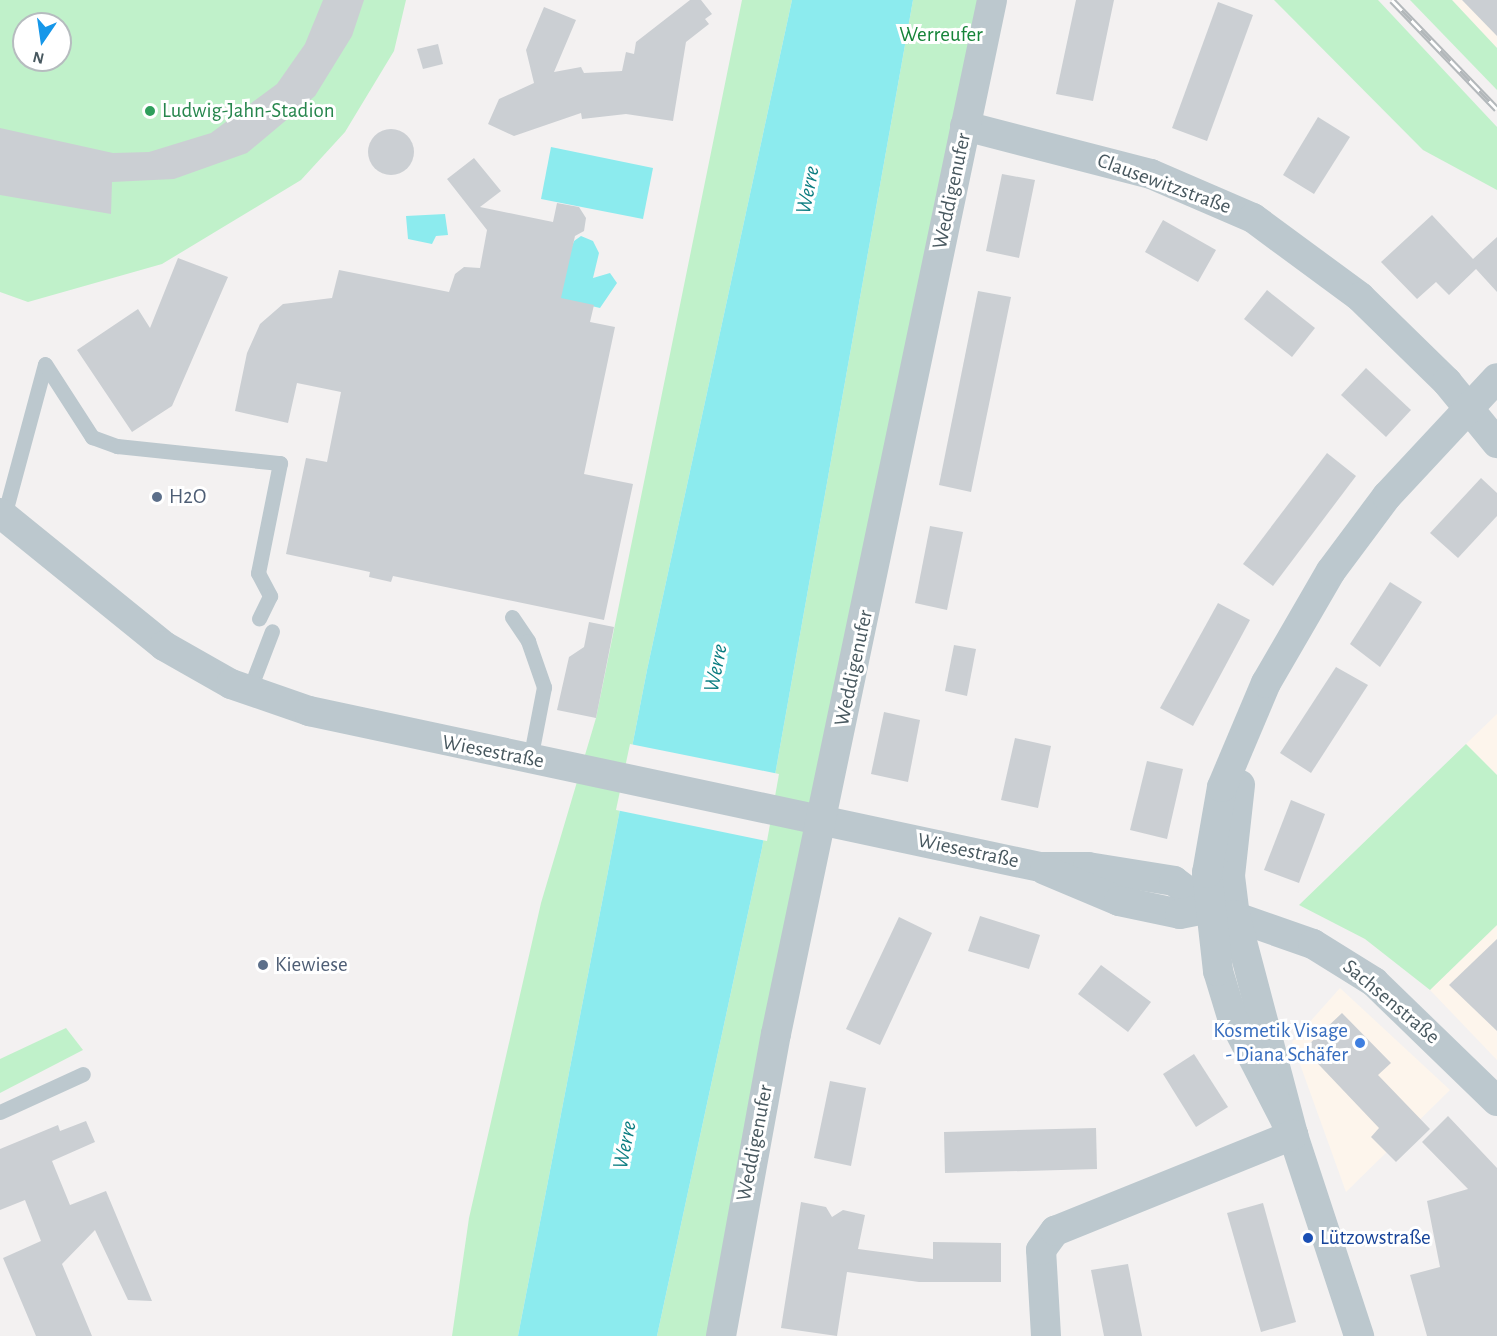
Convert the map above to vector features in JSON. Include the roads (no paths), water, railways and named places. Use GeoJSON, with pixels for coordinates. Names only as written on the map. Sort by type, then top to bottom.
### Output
{"type":"FeatureCollection","features":[{"type":"Feature","properties":{"kind":"street","name":"Weddigenufer"},"geometry":{"type":"LineString","coordinates":[[721,1336],[771,1058],[809,817],[992,0]]}},
{"type":"Feature","properties":{"kind":"street","name":"Clausewitzstraße"},"geometry":{"type":"LineString","coordinates":[[965,126],[1151,174],[1253,219],[1360,297],[1447,382],[1467,412],[1497,443]]}},
{"type":"Feature","properties":{"kind":"street"},"geometry":{"type":"LineString","coordinates":[[1359,1336],[1293,1135],[1232,1017],[1218,970],[1222,911],[1230,876],[1246,734],[1286,645],[1331,571],[1388,496],[1497,378]]}},
{"type":"Feature","properties":{"kind":"street","name":"Wiesestraße"},"geometry":{"type":"LineString","coordinates":[[2,514],[164,646],[249,691],[370,728],[809,817],[1040,867],[1119,901],[1180,914],[1222,911]]}},
{"type":"Feature","properties":{"kind":"street","name":"Sachsenstraße"},"geometry":{"type":"LineString","coordinates":[[1222,911],[1313,944],[1374,982],[1497,1101]]}},
{"type":"Feature","properties":{"kind":"street"},"geometry":{"type":"LineString","coordinates":[[1046,1336],[1041,1250],[1055,1231],[1293,1135]]}},
{"type":"Feature","properties":{"kind":"lane"},"geometry":{"type":"LineString","coordinates":[[2,514],[45,364],[92,437],[117,446],[280,463],[258,573],[270,596],[259,619]]}},
{"type":"Feature","properties":{"kind":"lane"},"geometry":{"type":"LineString","coordinates":[[512,617],[528,641],[544,687],[530,760]]}},
{"type":"Feature","properties":{"kind":"lane"},"geometry":{"type":"LineString","coordinates":[[249,691],[272,631]]}},
{"type":"Feature","properties":{"kind":"lane"},"geometry":{"type":"LineString","coordinates":[[0,1112],[83,1074]]}},
{"type":"Feature","properties":{"kind":"water","name":"Werre"},"geometry":{"type":"Polygon","coordinates":[[[792,0],[913,0],[762,848],[657,1336],[518,1336],[647,670],[792,0]]]}},
{"type":"Feature","properties":{"kind":"water"},"geometry":{"type":"Polygon","coordinates":[[[551,147],[653,168],[643,219],[541,199],[551,147]]]}},
{"type":"Feature","properties":{"kind":"water"},"geometry":{"type":"Polygon","coordinates":[[[445,214],[448,235],[436,236],[432,244],[408,239],[406,216],[445,214]]]}},
{"type":"Feature","properties":{"kind":"water"},"geometry":{"type":"Polygon","coordinates":[[[581,236],[593,241],[599,253],[593,278],[610,273],[617,283],[600,308],[553,297],[574,241],[581,236]]]}},
{"type":"Feature","properties":{"kind":"railway"},"geometry":{"type":"LineString","coordinates":[[1392,0],[1497,109]]}},
{"type":"Feature","properties":{"kind":"place","name":"Ludwig-Jahn-Stadion"},"geometry":{"type":"Point","coordinates":[150,111]}},
{"type":"Feature","properties":{"kind":"place","name":"H2O"},"geometry":{"type":"Point","coordinates":[157,497]}},
{"type":"Feature","properties":{"kind":"place","name":"Kiewiese"},"geometry":{"type":"Point","coordinates":[263,965]}},
{"type":"Feature","properties":{"kind":"place","name":"Kosmetik Visage - Diana Schäfer"},"geometry":{"type":"Point","coordinates":[1360,1043]}},
{"type":"Feature","properties":{"kind":"place","name":"Lützowstraße"},"geometry":{"type":"Point","coordinates":[1308,1238]}},
{"type":"Feature","properties":{"kind":"park label","name":"Werreufer"},"geometry":{"type":"Point","coordinates":[941,35]}}]}
